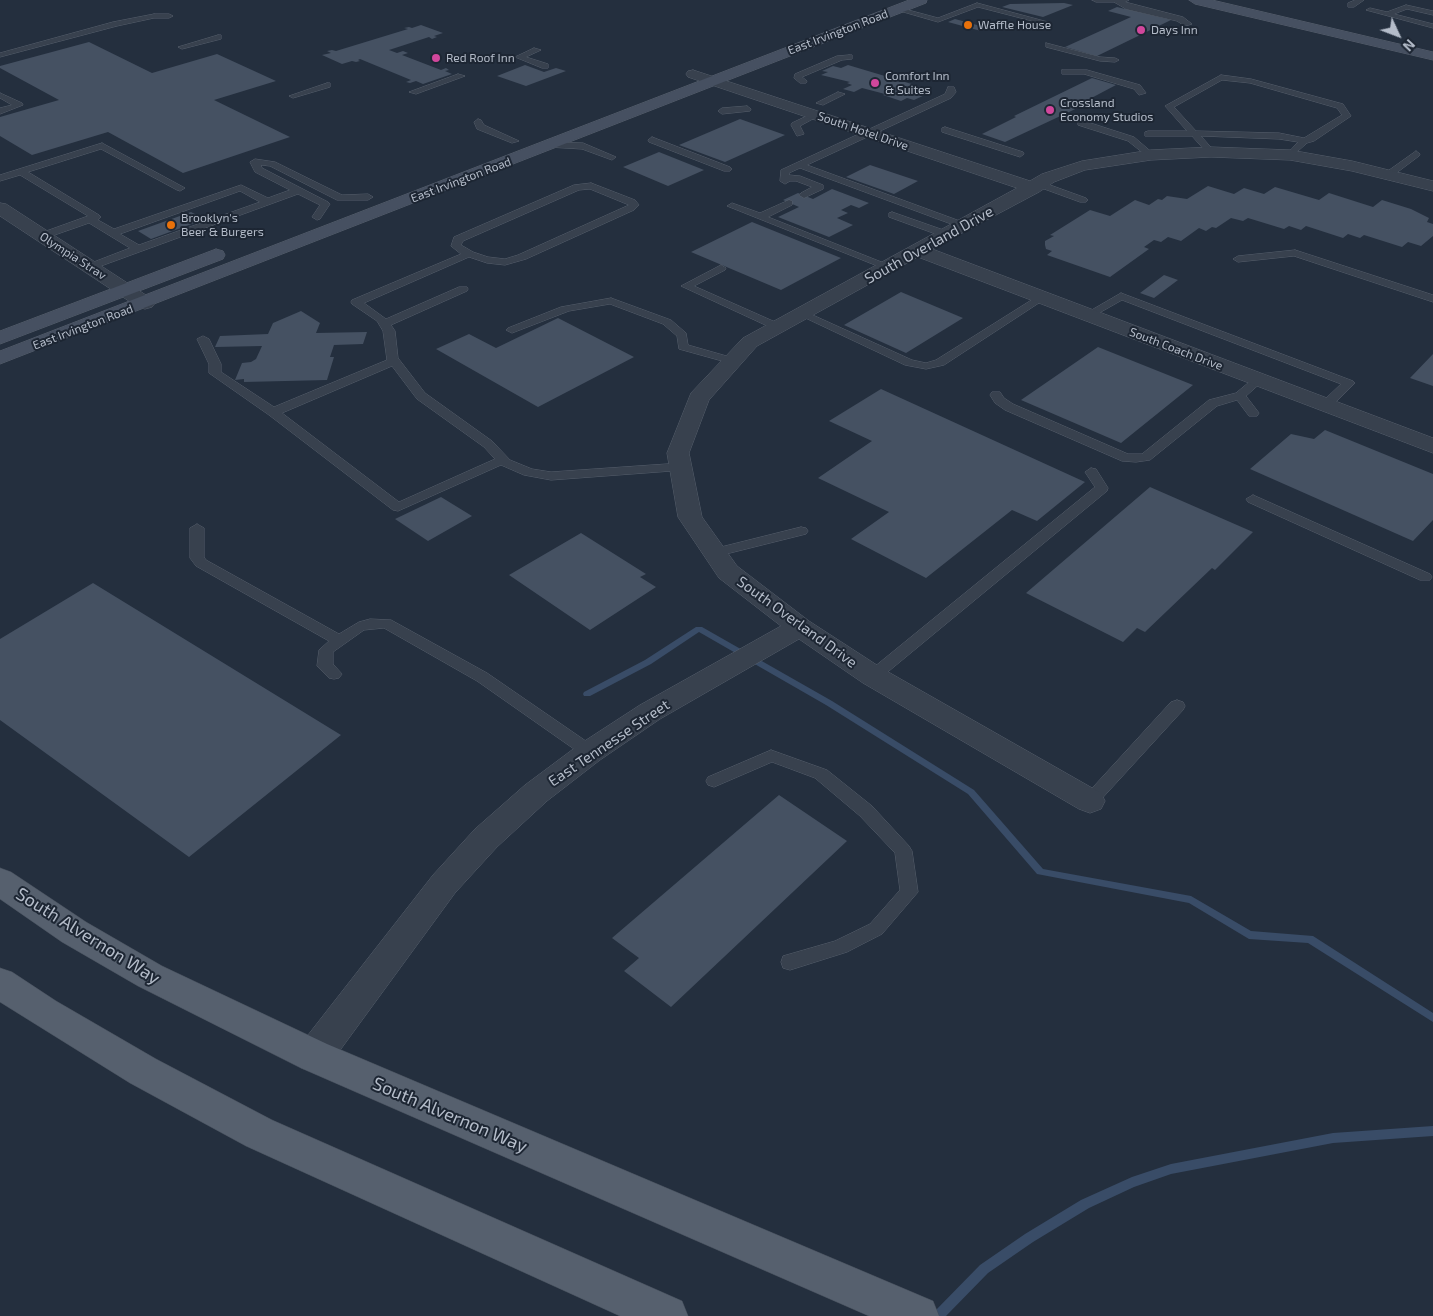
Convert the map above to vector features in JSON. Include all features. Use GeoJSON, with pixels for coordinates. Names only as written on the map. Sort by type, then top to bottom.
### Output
{"type":"FeatureCollection","features":[{"type":"Feature","properties":{"kind":"main road","name":"East Irvington Road"},"geometry":{"type":"LineString","coordinates":[[0,358],[551,144],[712,74],[893,5],[921,0]]}},
{"type":"Feature","properties":{"kind":"main road"},"geometry":{"type":"LineString","coordinates":[[1195,0],[1433,54]]}},
{"type":"Feature","properties":{"kind":"main road"},"geometry":{"type":"LineString","coordinates":[[1231,0],[1433,49]]}},
{"type":"Feature","properties":{"kind":"main road","name":"East Irvington Road"},"geometry":{"type":"LineString","coordinates":[[712,74],[731,74],[893,5]]}},
{"type":"Feature","properties":{"kind":"main road","name":"East Irvington Road"},"geometry":{"type":"LineString","coordinates":[[498,148],[693,74]]}},
{"type":"Feature","properties":{"kind":"main road","name":"East Irvington Road"},"geometry":{"type":"LineString","coordinates":[[271,234],[431,174]]}},
{"type":"Feature","properties":{"kind":"main road","name":"East Irvington Road"},"geometry":{"type":"LineString","coordinates":[[0,338],[234,248]]}},
{"type":"Feature","properties":{"kind":"main road","name":"South Alvernon Way"},"geometry":{"type":"LineString","coordinates":[[0,881],[74,932],[150,976],[314,1056],[905,1311]]}},
{"type":"Feature","properties":{"kind":"main road"},"geometry":{"type":"LineString","coordinates":[[0,983],[44,1012],[143,1071],[259,1133],[668,1316]]}},
{"type":"Feature","properties":{"kind":"street","name":"South Hotel Drive"},"geometry":{"type":"LineString","coordinates":[[693,74],[712,74],[818,109],[886,124],[1040,183]]}},
{"type":"Feature","properties":{"kind":"street","name":"South Hotel Drive"},"geometry":{"type":"LineString","coordinates":[[731,74],[818,109],[867,132],[920,150],[1040,183]]}},
{"type":"Feature","properties":{"kind":"street","name":"South Overland Drive"},"geometry":{"type":"LineString","coordinates":[[1090,801],[873,676],[800,627],[728,572],[690,518],[678,453],[700,398],[750,342],[1040,183],[1082,166],[1151,155],[1211,152],[1290,155],[1433,186]]}},
{"type":"Feature","properties":{"kind":"street","name":"Olympia Strav"},"geometry":{"type":"LineString","coordinates":[[3,213],[90,266],[145,303]]}},
{"type":"Feature","properties":{"kind":"street","name":"South Coach Drive"},"geometry":{"type":"LineString","coordinates":[[920,250],[1433,446]]}},
{"type":"Feature","properties":{"kind":"street","name":"East Tennesse Street"},"geometry":{"type":"LineString","coordinates":[[314,1056],[444,884],[493,832],[536,793],[590,752],[650,712],[800,627]]}},
{"type":"Feature","properties":{"kind":"lane"},"geometry":{"type":"LineString","coordinates":[[959,0],[1044,22]]}},
{"type":"Feature","properties":{"kind":"lane"},"geometry":{"type":"LineString","coordinates":[[893,5],[938,20],[990,0]]}},
{"type":"Feature","properties":{"kind":"lane"},"geometry":{"type":"LineString","coordinates":[[1096,0],[1117,1],[1180,19],[1188,24]]}},
{"type":"Feature","properties":{"kind":"lane"},"geometry":{"type":"LineString","coordinates":[[1351,5],[1360,0]]}},
{"type":"Feature","properties":{"kind":"lane"},"geometry":{"type":"LineString","coordinates":[[1413,8],[1421,0]]}},
{"type":"Feature","properties":{"kind":"lane"},"geometry":{"type":"LineString","coordinates":[[1388,14],[1406,7],[1433,13]]}},
{"type":"Feature","properties":{"kind":"lane"},"geometry":{"type":"LineString","coordinates":[[1370,10],[1433,26]]}},
{"type":"Feature","properties":{"kind":"lane"},"geometry":{"type":"LineString","coordinates":[[0,56],[116,24],[154,16],[169,16]]}},
{"type":"Feature","properties":{"kind":"lane"},"geometry":{"type":"LineString","coordinates":[[182,47],[218,37]]}},
{"type":"Feature","properties":{"kind":"lane"},"geometry":{"type":"LineString","coordinates":[[1049,45],[1100,59],[1115,60]]}},
{"type":"Feature","properties":{"kind":"lane"},"geometry":{"type":"LineString","coordinates":[[537,50],[519,56],[545,66]]}},
{"type":"Feature","properties":{"kind":"lane"},"geometry":{"type":"LineString","coordinates":[[803,81],[798,76],[840,58],[849,58]]}},
{"type":"Feature","properties":{"kind":"lane"},"geometry":{"type":"LineString","coordinates":[[1065,72],[1084,72],[1138,87],[1142,93]]}},
{"type":"Feature","properties":{"kind":"lane"},"geometry":{"type":"LineString","coordinates":[[413,92],[460,76]]}},
{"type":"Feature","properties":{"kind":"lane"},"geometry":{"type":"LineString","coordinates":[[1148,134],[1194,133],[1279,136],[1304,141],[1311,140],[1347,116],[1340,106],[1250,81],[1221,77],[1169,106],[1194,133],[1211,152]]}},
{"type":"Feature","properties":{"kind":"lane"},"geometry":{"type":"LineString","coordinates":[[293,96],[327,85]]}},
{"type":"Feature","properties":{"kind":"lane"},"geometry":{"type":"LineString","coordinates":[[804,195],[820,187],[797,178],[785,179],[784,172],[948,96],[952,92],[951,89]]}},
{"type":"Feature","properties":{"kind":"lane"},"geometry":{"type":"LineString","coordinates":[[800,134],[796,125],[841,94]]}},
{"type":"Feature","properties":{"kind":"lane"},"geometry":{"type":"LineString","coordinates":[[0,95],[19,105],[0,111]]}},
{"type":"Feature","properties":{"kind":"lane"},"geometry":{"type":"LineString","coordinates":[[722,111],[747,109]]}},
{"type":"Feature","properties":{"kind":"lane"},"geometry":{"type":"LineString","coordinates":[[478,122],[480,127],[516,141]]}},
{"type":"Feature","properties":{"kind":"lane"},"geometry":{"type":"LineString","coordinates":[[1081,123],[1131,139],[1151,155]]}},
{"type":"Feature","properties":{"kind":"lane"},"geometry":{"type":"LineString","coordinates":[[945,130],[1020,154]]}},
{"type":"Feature","properties":{"kind":"lane"},"geometry":{"type":"LineString","coordinates":[[652,140],[726,169]]}},
{"type":"Feature","properties":{"kind":"lane"},"geometry":{"type":"LineString","coordinates":[[1290,155],[1304,141]]}},
{"type":"Feature","properties":{"kind":"lane"},"geometry":{"type":"LineString","coordinates":[[551,144],[583,146],[612,157]]}},
{"type":"Feature","properties":{"kind":"lane"},"geometry":{"type":"LineString","coordinates":[[0,178],[102,146],[180,188]]}},
{"type":"Feature","properties":{"kind":"lane"},"geometry":{"type":"LineString","coordinates":[[1388,175],[1416,154]]}},
{"type":"Feature","properties":{"kind":"lane"},"geometry":{"type":"LineString","coordinates":[[317,217],[325,204],[258,170],[255,162],[272,164],[340,198],[368,197]]}},
{"type":"Feature","properties":{"kind":"lane"},"geometry":{"type":"LineString","coordinates":[[32,178],[72,165]]}},
{"type":"Feature","properties":{"kind":"lane"},"geometry":{"type":"LineString","coordinates":[[800,165],[957,230]]}},
{"type":"Feature","properties":{"kind":"lane"},"geometry":{"type":"LineString","coordinates":[[20,172],[96,217],[42,236]]}},
{"type":"Feature","properties":{"kind":"lane"},"geometry":{"type":"LineString","coordinates":[[1040,183],[1083,200]]}},
{"type":"Feature","properties":{"kind":"lane"},"geometry":{"type":"LineString","coordinates":[[469,254],[456,246],[458,239],[577,187],[591,186],[632,202],[634,205],[631,208],[522,257],[505,262],[487,260],[469,254],[356,302],[382,319],[389,331],[392,358],[421,396],[488,444],[503,460],[528,472],[550,476],[681,468]]}},
{"type":"Feature","properties":{"kind":"lane"},"geometry":{"type":"LineString","coordinates":[[113,233],[241,188],[268,202]]}},
{"type":"Feature","properties":{"kind":"lane"},"geometry":{"type":"LineString","coordinates":[[90,266],[299,190]]}},
{"type":"Feature","properties":{"kind":"lane"},"geometry":{"type":"LineString","coordinates":[[760,217],[789,202]]}},
{"type":"Feature","properties":{"kind":"lane"},"geometry":{"type":"LineString","coordinates":[[732,206],[889,267]]}},
{"type":"Feature","properties":{"kind":"lane"},"geometry":{"type":"LineString","coordinates":[[892,215],[957,230]]}},
{"type":"Feature","properties":{"kind":"lane"},"geometry":{"type":"LineString","coordinates":[[90,219],[138,249]]}},
{"type":"Feature","properties":{"kind":"lane"},"geometry":{"type":"LineString","coordinates":[[1238,259],[1295,253],[1433,299]]}},
{"type":"Feature","properties":{"kind":"lane"},"geometry":{"type":"LineString","coordinates":[[721,268],[686,286],[778,327]]}},
{"type":"Feature","properties":{"kind":"lane"},"geometry":{"type":"LineString","coordinates":[[384,324],[463,290]]}},
{"type":"Feature","properties":{"kind":"lane"},"geometry":{"type":"LineString","coordinates":[[1088,315],[1121,296],[1349,383],[1326,405]]}},
{"type":"Feature","properties":{"kind":"lane"},"geometry":{"type":"LineString","coordinates":[[802,314],[909,363],[926,366],[940,363],[1041,297]]}},
{"type":"Feature","properties":{"kind":"lane"},"geometry":{"type":"LineString","coordinates":[[512,330],[565,309],[611,301],[667,322],[682,335],[683,347],[734,361]]}},
{"type":"Feature","properties":{"kind":"lane"},"geometry":{"type":"LineString","coordinates":[[203,339],[215,364],[216,372],[273,412],[398,507],[503,460]]}},
{"type":"Feature","properties":{"kind":"lane"},"geometry":{"type":"LineString","coordinates":[[273,412],[394,361]]}},
{"type":"Feature","properties":{"kind":"lane"},"geometry":{"type":"LineString","coordinates":[[996,396],[1008,407],[1126,458],[1136,458],[1146,457],[1213,403],[1240,396],[1258,380]]}},
{"type":"Feature","properties":{"kind":"lane"},"geometry":{"type":"LineString","coordinates":[[1240,396],[1253,414]]}},
{"type":"Feature","properties":{"kind":"lane"},"geometry":{"type":"LineString","coordinates":[[873,676],[1102,488],[1091,472]]}},
{"type":"Feature","properties":{"kind":"lane"},"geometry":{"type":"LineString","coordinates":[[1253,500],[1425,577]]}},
{"type":"Feature","properties":{"kind":"lane"},"geometry":{"type":"LineString","coordinates":[[197,528],[197,558],[201,563],[339,640]]}},
{"type":"Feature","properties":{"kind":"lane"},"geometry":{"type":"LineString","coordinates":[[714,553],[801,531]]}},
{"type":"Feature","properties":{"kind":"lane"},"geometry":{"type":"LineString","coordinates":[[334,674],[325,666],[326,650],[359,627],[386,623],[482,678],[590,752]]}},
{"type":"Feature","properties":{"kind":"lane"},"geometry":{"type":"LineString","coordinates":[[1090,801],[1177,706]]}},
{"type":"Feature","properties":{"kind":"lane"},"geometry":{"type":"LineString","coordinates":[[714,781],[771,756],[821,774],[866,811],[903,851],[909,892],[876,929],[840,946],[790,962]]}},
{"type":"Feature","properties":{"kind":"building"},"geometry":{"type":"Polygon","coordinates":[[[1064,3],[1073,5],[1043,17],[1002,7],[1010,4],[1064,3]]]}},
{"type":"Feature","properties":{"kind":"building"},"geometry":{"type":"Polygon","coordinates":[[[1117,7],[1171,20],[1097,56],[1065,47],[1131,17],[1108,11],[1117,7]]]}},
{"type":"Feature","properties":{"kind":"building","name":"Waffle House"},"geometry":{"type":"Polygon","coordinates":[[[955,19],[988,28],[981,31],[948,22],[955,19]]]}},
{"type":"Feature","properties":{"kind":"building"},"geometry":{"type":"Polygon","coordinates":[[[421,25],[443,33],[434,36],[437,37],[432,39],[429,37],[389,50],[397,53],[403,51],[408,53],[402,55],[441,70],[446,68],[449,70],[445,71],[452,74],[423,84],[416,81],[410,83],[406,82],[411,80],[360,59],[358,60],[360,61],[342,64],[322,55],[331,53],[327,51],[336,51],[408,29],[404,28],[421,25]]]}},
{"type":"Feature","properties":{"kind":"building"},"geometry":{"type":"Polygon","coordinates":[[[89,42],[152,73],[217,54],[276,81],[214,100],[290,137],[183,173],[108,132],[32,155],[0,136],[0,117],[59,100],[0,68],[0,66],[89,42]]]}},
{"type":"Feature","properties":{"kind":"building"},"geometry":{"type":"Polygon","coordinates":[[[525,65],[544,72],[556,68],[566,71],[526,86],[497,76],[525,65]]]}},
{"type":"Feature","properties":{"kind":"building","name":"Comfort Inn & Suites"},"geometry":{"type":"Polygon","coordinates":[[[848,65],[925,88],[919,91],[927,94],[914,100],[907,98],[901,101],[883,95],[885,94],[862,88],[854,92],[843,89],[852,85],[847,83],[850,82],[821,75],[828,72],[822,71],[833,66],[841,68],[848,65]]]}},
{"type":"Feature","properties":{"kind":"building","name":"Crossland Economy Studios"},"geometry":{"type":"Polygon","coordinates":[[[1092,78],[1116,85],[1082,103],[1086,104],[1005,142],[982,134],[1016,117],[1014,116],[1092,78]]]}},
{"type":"Feature","properties":{"kind":"building"},"geometry":{"type":"Polygon","coordinates":[[[740,119],[785,135],[725,162],[679,145],[740,119]]]}},
{"type":"Feature","properties":{"kind":"building"},"geometry":{"type":"Polygon","coordinates":[[[659,152],[704,170],[668,186],[623,167],[659,152]]]}},
{"type":"Feature","properties":{"kind":"building"},"geometry":{"type":"Polygon","coordinates":[[[870,165],[918,181],[894,194],[846,177],[870,165]]]}},
{"type":"Feature","properties":{"kind":"building"},"geometry":{"type":"Polygon","coordinates":[[[1208,186],[1234,194],[1244,188],[1264,194],[1275,187],[1319,200],[1329,193],[1373,207],[1382,200],[1411,209],[1429,218],[1427,222],[1433,224],[1433,236],[1421,246],[1408,242],[1402,247],[1364,235],[1360,238],[1348,234],[1343,238],[1306,226],[1301,230],[1289,226],[1284,229],[1248,218],[1243,221],[1231,218],[1216,228],[1212,227],[1206,231],[1199,228],[1181,241],[1168,237],[1161,242],[1154,240],[1144,247],[1149,249],[1110,277],[1047,255],[1052,251],[1046,249],[1045,245],[1045,241],[1054,236],[1050,235],[1090,210],[1110,216],[1135,200],[1149,205],[1167,196],[1187,199],[1208,186]]]}},
{"type":"Feature","properties":{"kind":"building"},"geometry":{"type":"Polygon","coordinates":[[[832,189],[869,203],[859,208],[851,205],[841,210],[848,213],[837,218],[853,225],[829,237],[778,217],[799,207],[783,200],[798,193],[813,199],[832,189]]]}},
{"type":"Feature","properties":{"kind":"building","name":"Brooklyn's Beer & Burgers"},"geometry":{"type":"Polygon","coordinates":[[[191,212],[205,219],[151,239],[138,231],[191,212]]]}},
{"type":"Feature","properties":{"kind":"building"},"geometry":{"type":"Polygon","coordinates":[[[752,222],[841,258],[781,290],[691,252],[752,222]]]}},
{"type":"Feature","properties":{"kind":"building"},"geometry":{"type":"Polygon","coordinates":[[[1164,275],[1178,280],[1154,298],[1140,293],[1164,275]]]}},
{"type":"Feature","properties":{"kind":"building"},"geometry":{"type":"Polygon","coordinates":[[[901,292],[963,318],[906,353],[844,325],[901,292]]]}},
{"type":"Feature","properties":{"kind":"building"},"geometry":{"type":"Polygon","coordinates":[[[301,311],[320,323],[316,333],[367,332],[363,344],[334,345],[330,357],[334,357],[327,380],[244,382],[244,379],[235,380],[242,363],[251,362],[256,359],[262,346],[215,347],[220,336],[268,334],[273,323],[301,311]]]}},
{"type":"Feature","properties":{"kind":"building"},"geometry":{"type":"Polygon","coordinates":[[[558,318],[634,357],[538,407],[436,349],[469,334],[496,348],[558,318]]]}},
{"type":"Feature","properties":{"kind":"building"},"geometry":{"type":"Polygon","coordinates":[[[1098,347],[1193,385],[1121,443],[1021,400],[1098,347]]]}},
{"type":"Feature","properties":{"kind":"building"},"geometry":{"type":"Polygon","coordinates":[[[1433,354],[1433,386],[1410,378],[1433,354]]]}},
{"type":"Feature","properties":{"kind":"building"},"geometry":{"type":"Polygon","coordinates":[[[881,389],[1085,482],[1037,521],[1012,510],[926,578],[851,539],[889,512],[818,478],[872,441],[829,421],[881,389]]]}},
{"type":"Feature","properties":{"kind":"building"},"geometry":{"type":"Polygon","coordinates":[[[1325,430],[1433,474],[1433,520],[1413,541],[1250,469],[1291,434],[1314,439],[1325,430]]]}},
{"type":"Feature","properties":{"kind":"building"},"geometry":{"type":"Polygon","coordinates":[[[1150,487],[1253,532],[1215,570],[1212,568],[1145,632],[1137,628],[1123,642],[1026,593],[1150,487]]]}},
{"type":"Feature","properties":{"kind":"building"},"geometry":{"type":"Polygon","coordinates":[[[441,497],[472,516],[428,541],[395,519],[441,497]]]}},
{"type":"Feature","properties":{"kind":"building"},"geometry":{"type":"Polygon","coordinates":[[[581,533],[646,574],[640,577],[656,587],[590,630],[509,575],[581,533]]]}},
{"type":"Feature","properties":{"kind":"building"},"geometry":{"type":"Polygon","coordinates":[[[93,583],[341,735],[189,857],[0,720],[0,639],[93,583]]]}},
{"type":"Feature","properties":{"kind":"building"},"geometry":{"type":"Polygon","coordinates":[[[779,795],[847,841],[671,1007],[624,971],[639,958],[612,938],[779,795]]]}},
{"type":"Feature","properties":{"kind":"waterway"},"geometry":{"type":"LineString","coordinates":[[587,694],[648,662],[699,629],[829,703],[971,792],[1040,872],[1191,900],[1249,935],[1310,939],[1433,1018]]}},
{"type":"Feature","properties":{"kind":"waterway"},"geometry":{"type":"LineString","coordinates":[[938,1316],[984,1269],[1029,1238],[1085,1204],[1132,1182],[1171,1169],[1333,1138],[1433,1131]]}},
{"type":"Feature","properties":{"kind":"place","name":"Waffle House"},"geometry":{"type":"Point","coordinates":[968,25]}},
{"type":"Feature","properties":{"kind":"place","name":"Days Inn"},"geometry":{"type":"Point","coordinates":[1141,30]}},
{"type":"Feature","properties":{"kind":"place","name":"Red Roof Inn"},"geometry":{"type":"Point","coordinates":[436,58]}},
{"type":"Feature","properties":{"kind":"place","name":"Comfort Inn & Suites"},"geometry":{"type":"Point","coordinates":[875,83]}},
{"type":"Feature","properties":{"kind":"place","name":"Crossland Economy Studios"},"geometry":{"type":"Point","coordinates":[1050,110]}},
{"type":"Feature","properties":{"kind":"place","name":"Brooklyn's Beer & Burgers"},"geometry":{"type":"Point","coordinates":[171,225]}}]}
